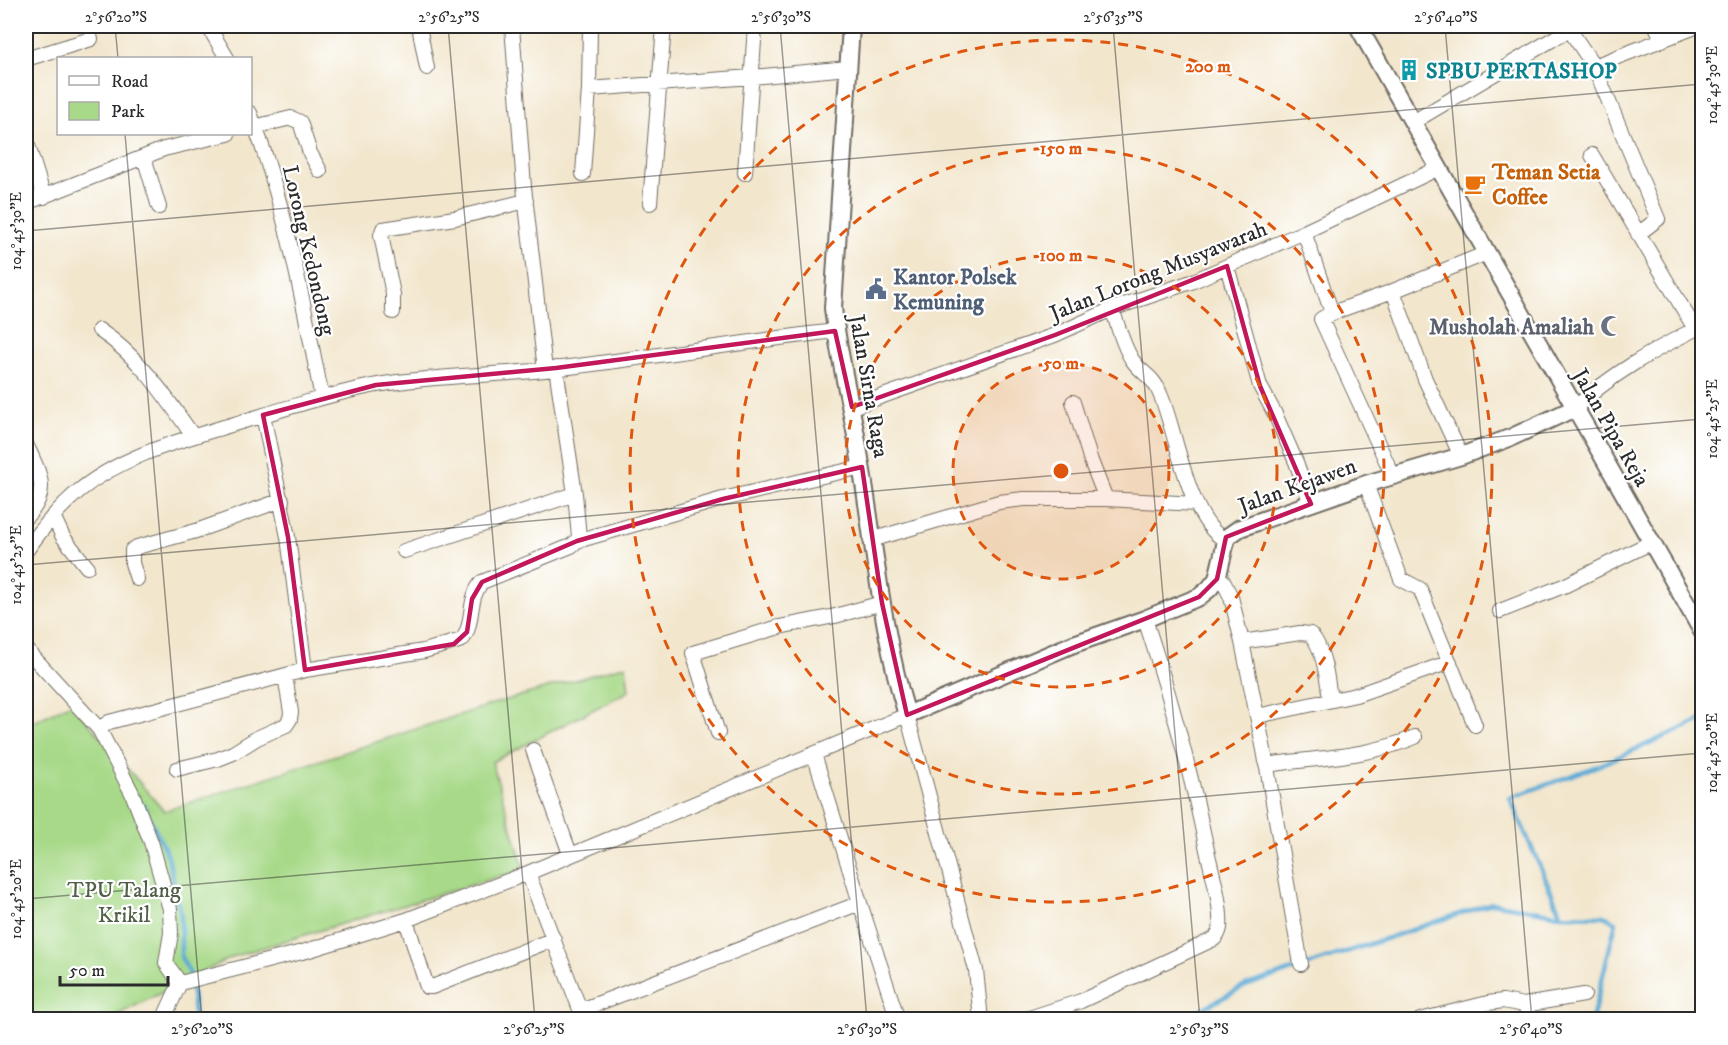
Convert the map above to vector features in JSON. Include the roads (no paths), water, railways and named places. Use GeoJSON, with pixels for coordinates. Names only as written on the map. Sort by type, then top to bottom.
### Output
{"type":"FeatureCollection","features":[{"type":"Feature","properties":{"kind":"street"},"geometry":{"type":"LineString","coordinates":[[208,26],[226,57]]}},
{"type":"Feature","properties":{"kind":"street"},"geometry":{"type":"LineString","coordinates":[[419,26],[427,68]]}},
{"type":"Feature","properties":{"kind":"street"},"geometry":{"type":"LineString","coordinates":[[512,26],[526,201],[550,369],[575,494],[579,537],[577,541]]}},
{"type":"Feature","properties":{"kind":"street"},"geometry":{"type":"LineString","coordinates":[[583,174],[589,89],[590,26]]}},
{"type":"Feature","properties":{"kind":"street"},"geometry":{"type":"LineString","coordinates":[[650,203],[664,26]]}},
{"type":"Feature","properties":{"kind":"street"},"geometry":{"type":"LineString","coordinates":[[745,173],[755,26]]}},
{"type":"Feature","properties":{"kind":"street","name":"Jalan Sirna Raga"},"geometry":{"type":"LineString","coordinates":[[851,26],[833,290],[836,331],[852,406],[882,603],[899,689],[907,716]]}},
{"type":"Feature","properties":{"kind":"street","name":"Jalan Pipa Reja"},"geometry":{"type":"LineString","coordinates":[[1358,26],[1652,542],[1698,613],[1702,632]]}},
{"type":"Feature","properties":{"kind":"street"},"geometry":{"type":"LineString","coordinates":[[1656,26],[1662,40]]}},
{"type":"Feature","properties":{"kind":"street"},"geometry":{"type":"LineString","coordinates":[[1594,66],[1698,26]]}},
{"type":"Feature","properties":{"kind":"street"},"geometry":{"type":"LineString","coordinates":[[1413,122],[1569,27],[1594,66],[1658,219],[1638,234]]}},
{"type":"Feature","properties":{"kind":"street"},"geometry":{"type":"LineString","coordinates":[[26,59],[91,39]]}},
{"type":"Feature","properties":{"kind":"street"},"geometry":{"type":"LineString","coordinates":[[589,89],[848,68]]}},
{"type":"Feature","properties":{"kind":"street"},"geometry":{"type":"LineString","coordinates":[[252,123],[297,119],[310,153],[320,171]]}},
{"type":"Feature","properties":{"kind":"street","name":"Lorong Kedondong"},"geometry":{"type":"LineString","coordinates":[[252,123],[275,183],[295,265],[322,398]]}},
{"type":"Feature","properties":{"kind":"street"},"geometry":{"type":"LineString","coordinates":[[26,202],[164,149],[224,135]]}},
{"type":"Feature","properties":{"kind":"street"},"geometry":{"type":"LineString","coordinates":[[26,139],[44,197]]}},
{"type":"Feature","properties":{"kind":"street"},"geometry":{"type":"LineString","coordinates":[[1575,408],[1604,382],[1699,327],[1638,234],[1592,155]]}},
{"type":"Feature","properties":{"kind":"street"},"geometry":{"type":"LineString","coordinates":[[144,157],[159,207]]}},
{"type":"Feature","properties":{"kind":"street","name":"Jalan Lorong Musyawarah"},"geometry":{"type":"LineString","coordinates":[[852,406],[1055,335],[1112,309],[1191,282],[1439,168]]}},
{"type":"Feature","properties":{"kind":"street"},"geometry":{"type":"LineString","coordinates":[[393,312],[393,294],[381,235],[383,229],[455,218],[526,201]]}},
{"type":"Feature","properties":{"kind":"street"},"geometry":{"type":"LineString","coordinates":[[1304,232],[1332,313]]}},
{"type":"Feature","properties":{"kind":"street"},"geometry":{"type":"LineString","coordinates":[[1393,476],[1322,323],[1323,316],[1393,291],[1486,253]]}},
{"type":"Feature","properties":{"kind":"street"},"geometry":{"type":"LineString","coordinates":[[1227,266],[1260,386],[1292,452],[1311,504]]}},
{"type":"Feature","properties":{"kind":"street"},"geometry":{"type":"LineString","coordinates":[[1393,291],[1425,379],[1461,456]]}},
{"type":"Feature","properties":{"kind":"street"},"geometry":{"type":"LineString","coordinates":[[1112,309],[1132,360],[1156,385],[1165,405],[1196,504],[1211,529],[1225,540]]}},
{"type":"Feature","properties":{"kind":"street"},"geometry":{"type":"LineString","coordinates":[[99,330],[131,355],[164,394],[193,436]]}},
{"type":"Feature","properties":{"kind":"street"},"geometry":{"type":"LineString","coordinates":[[26,551],[53,516],[81,489],[121,464],[193,436],[322,398],[376,385],[432,378],[550,369],[836,331]]}},
{"type":"Feature","properties":{"kind":"street"},"geometry":{"type":"LineString","coordinates":[[1073,402],[1091,461],[1106,499]]}},
{"type":"Feature","properties":{"kind":"street","name":"Jalan Kejawen"},"geometry":{"type":"LineString","coordinates":[[1217,579],[1225,540],[1240,528],[1366,484],[1461,456],[1512,437],[1575,408]]}},
{"type":"Feature","properties":{"kind":"street"},"geometry":{"type":"LineString","coordinates":[[263,415],[282,500],[305,670]]}},
{"type":"Feature","properties":{"kind":"street"},"geometry":{"type":"LineString","coordinates":[[26,444],[41,477],[42,487],[37,504],[26,517]]}},
{"type":"Feature","properties":{"kind":"street"},"geometry":{"type":"LineString","coordinates":[[103,726],[305,670],[454,644],[462,640],[467,632],[472,599],[482,582],[571,546],[577,541],[723,499],[862,468]]}},
{"type":"Feature","properties":{"kind":"street"},"geometry":{"type":"LineString","coordinates":[[1366,484],[1401,579],[1420,589],[1475,725]]}},
{"type":"Feature","properties":{"kind":"street"},"geometry":{"type":"LineString","coordinates":[[404,550],[575,494]]}},
{"type":"Feature","properties":{"kind":"street"},"geometry":{"type":"LineString","coordinates":[[872,540],[999,502],[1024,499],[1106,499],[1196,504]]}},
{"type":"Feature","properties":{"kind":"street"},"geometry":{"type":"LineString","coordinates":[[137,579],[131,555],[132,550],[137,547],[196,531],[282,500]]}},
{"type":"Feature","properties":{"kind":"street"},"geometry":{"type":"LineString","coordinates":[[53,516],[63,537],[87,567]]}},
{"type":"Feature","properties":{"kind":"street"},"geometry":{"type":"LineString","coordinates":[[1500,611],[1566,585],[1652,542]]}},
{"type":"Feature","properties":{"kind":"street"},"geometry":{"type":"LineString","coordinates":[[163,1020],[188,981],[306,951],[406,920],[528,873],[907,716],[1071,645],[1199,597],[1217,579],[1223,581],[1231,597],[1242,642],[1301,964]]}},
{"type":"Feature","properties":{"kind":"street"},"geometry":{"type":"LineString","coordinates":[[718,733],[693,652],[779,627],[835,616],[882,603]]}},
{"type":"Feature","properties":{"kind":"street"},"geometry":{"type":"LineString","coordinates":[[1023,1020],[1082,1001],[1219,935],[1216,892],[1194,788],[1167,686],[1145,619]]}},
{"type":"Feature","properties":{"kind":"street"},"geometry":{"type":"LineString","coordinates":[[1242,642],[1310,633],[1315,640],[1325,668],[1330,700]]}},
{"type":"Feature","properties":{"kind":"street"},"geometry":{"type":"LineString","coordinates":[[26,649],[103,726],[151,842],[166,891],[171,916],[166,963],[188,981]]}},
{"type":"Feature","properties":{"kind":"street"},"geometry":{"type":"LineString","coordinates":[[1257,716],[1356,695],[1450,662]]}},
{"type":"Feature","properties":{"kind":"street"},"geometry":{"type":"LineString","coordinates":[[177,769],[233,753],[286,724],[291,712],[285,676]]}},
{"type":"Feature","properties":{"kind":"street"},"geometry":{"type":"LineString","coordinates":[[907,716],[976,970],[981,1020]]}},
{"type":"Feature","properties":{"kind":"street"},"geometry":{"type":"LineString","coordinates":[[1266,765],[1332,757],[1393,746],[1415,737]]}},
{"type":"Feature","properties":{"kind":"street"},"geometry":{"type":"LineString","coordinates":[[533,750],[570,854]]}},
{"type":"Feature","properties":{"kind":"street"},"geometry":{"type":"LineString","coordinates":[[814,754],[898,1020]]}},
{"type":"Feature","properties":{"kind":"street"},"geometry":{"type":"LineString","coordinates":[[528,873],[583,1015],[860,903]]}},
{"type":"Feature","properties":{"kind":"street"},"geometry":{"type":"LineString","coordinates":[[406,920],[427,987],[554,939]]}},
{"type":"Feature","properties":{"kind":"street"},"geometry":{"type":"LineString","coordinates":[[1420,1020],[1488,1003],[1503,1001],[1524,1005],[1584,995]]}},
{"type":"Feature","properties":{"kind":"street"},"geometry":{"type":"LineString","coordinates":[[1524,1005],[1532,1020]]}},
{"type":"Feature","properties":{"kind":"waterway"},"geometry":{"type":"LineString","coordinates":[[1561,915],[1510,798],[1600,765],[1702,720]]}},
{"type":"Feature","properties":{"kind":"waterway"},"geometry":{"type":"LineString","coordinates":[[107,732],[116,748]]}},
{"type":"Feature","properties":{"kind":"waterway"},"geometry":{"type":"LineString","coordinates":[[143,805],[168,856],[181,915],[181,957],[190,974],[195,1020]]}},
{"type":"Feature","properties":{"kind":"waterway"},"geometry":{"type":"LineString","coordinates":[[1181,1020],[1245,986],[1492,903],[1561,915],[1604,916],[1616,922],[1592,1020]]}},
{"type":"Feature","properties":{"kind":"place","name":"SPBU PERTASHOP"},"geometry":{"type":"Point","coordinates":[1409,70]}},
{"type":"Feature","properties":{"kind":"place","name":"Teman Setia Coffee"},"geometry":{"type":"Point","coordinates":[1475,184]}},
{"type":"Feature","properties":{"kind":"place","name":"Kantor Polsek Kemuning"},"geometry":{"type":"Point","coordinates":[876,289]}},
{"type":"Feature","properties":{"kind":"place","name":"Musholah Amaliah"},"geometry":{"type":"Point","coordinates":[1611,326]}},
{"type":"Feature","properties":{"kind":"park label","name":"TPU Talang Krikil"},"geometry":{"type":"Point","coordinates":[124,902]}}]}
